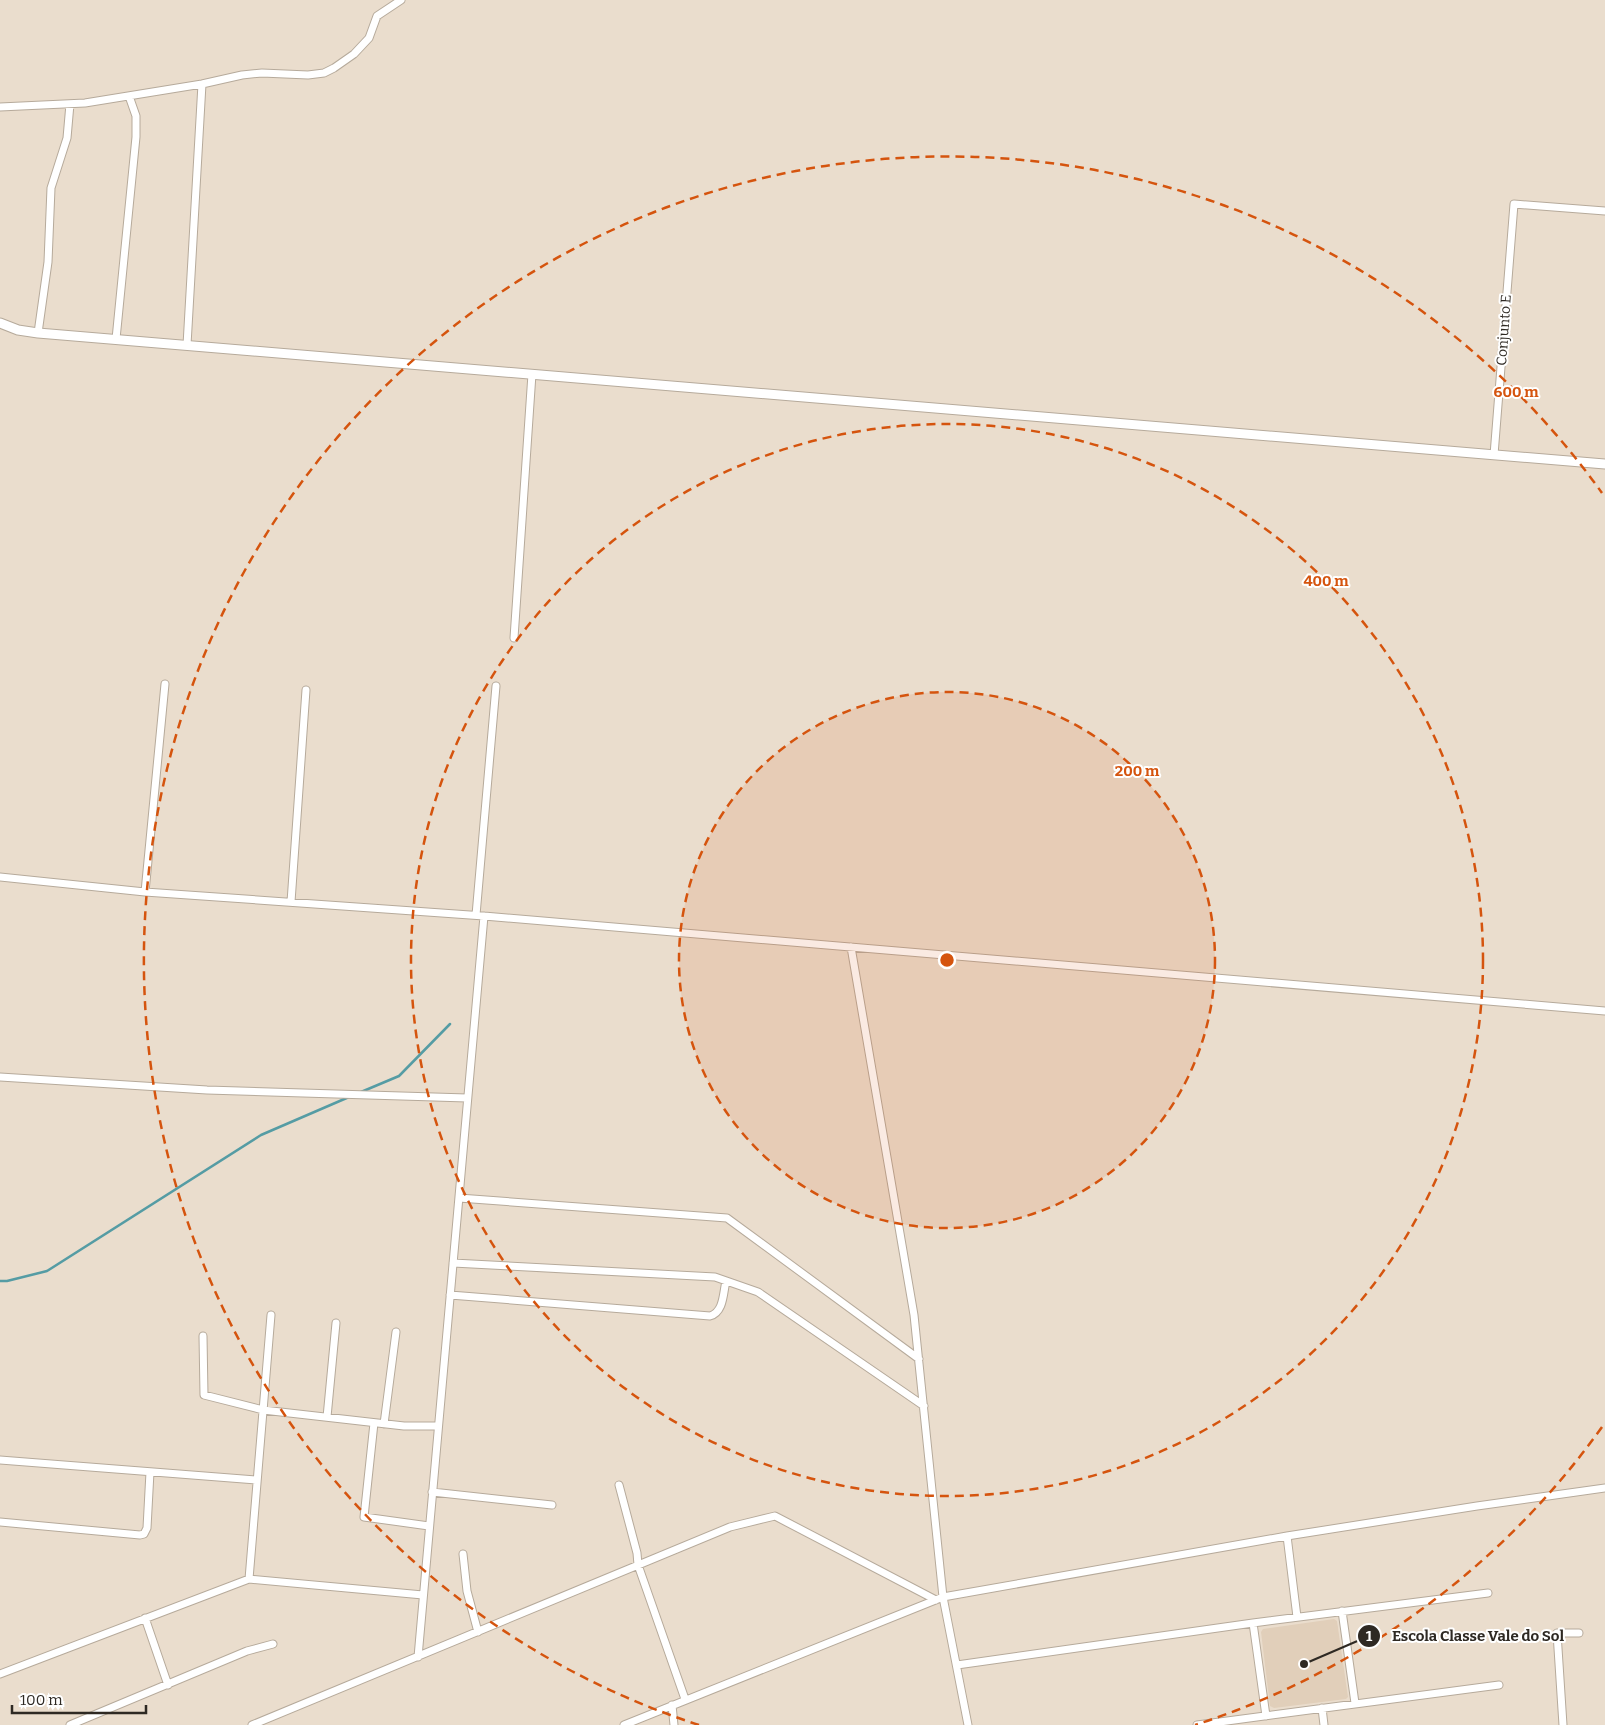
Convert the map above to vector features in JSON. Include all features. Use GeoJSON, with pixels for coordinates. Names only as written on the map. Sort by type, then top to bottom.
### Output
{"type":"FeatureCollection","features":[{"type":"Feature","properties":{"kind":"street"},"geometry":{"type":"LineString","coordinates":[[0,107],[70,104],[202,84],[242,75],[262,73],[308,75],[324,72],[334,68],[354,54],[370,38],[377,16],[401,0]]}},
{"type":"Feature","properties":{"kind":"street"},"geometry":{"type":"LineString","coordinates":[[187,345],[202,84]]}},
{"type":"Feature","properties":{"kind":"street"},"geometry":{"type":"LineString","coordinates":[[116,339],[136,137],[136,116],[129,96]]}},
{"type":"Feature","properties":{"kind":"street"},"geometry":{"type":"LineString","coordinates":[[38,332],[48,262],[52,188],[67,138],[70,104]]}},
{"type":"Feature","properties":{"kind":"street","name":"Conjunto E"},"geometry":{"type":"LineString","coordinates":[[1494,455],[1514,204],[1605,211]]}},
{"type":"Feature","properties":{"kind":"street"},"geometry":{"type":"LineString","coordinates":[[0,322],[18,330],[116,339],[1605,464]]}},
{"type":"Feature","properties":{"kind":"street"},"geometry":{"type":"LineString","coordinates":[[514,638],[532,374]]}},
{"type":"Feature","properties":{"kind":"street"},"geometry":{"type":"LineString","coordinates":[[145,892],[165,684]]}},
{"type":"Feature","properties":{"kind":"street"},"geometry":{"type":"LineString","coordinates":[[418,1657],[468,1098],[496,686]]}},
{"type":"Feature","properties":{"kind":"street"},"geometry":{"type":"LineString","coordinates":[[291,902],[306,690]]}},
{"type":"Feature","properties":{"kind":"street"},"geometry":{"type":"LineString","coordinates":[[0,876],[145,892],[480,915],[1605,1010]]}},
{"type":"Feature","properties":{"kind":"street"},"geometry":{"type":"LineString","coordinates":[[850,947],[914,1315],[924,1406],[939,1598],[957,1665],[968,1725]]}},
{"type":"Feature","properties":{"kind":"street"},"geometry":{"type":"LineString","coordinates":[[0,1077],[207,1090],[468,1098]]}},
{"type":"Feature","properties":{"kind":"street"},"geometry":{"type":"LineString","coordinates":[[459,1198],[727,1218],[919,1359]]}},
{"type":"Feature","properties":{"kind":"street"},"geometry":{"type":"LineString","coordinates":[[453,1263],[715,1277],[758,1292],[924,1406]]}},
{"type":"Feature","properties":{"kind":"street"},"geometry":{"type":"LineString","coordinates":[[450,1295],[710,1316],[720,1310],[726,1281]]}},
{"type":"Feature","properties":{"kind":"street"},"geometry":{"type":"LineString","coordinates":[[249,1579],[271,1314]]}},
{"type":"Feature","properties":{"kind":"street"},"geometry":{"type":"LineString","coordinates":[[327,1417],[336,1324]]}},
{"type":"Feature","properties":{"kind":"street"},"geometry":{"type":"LineString","coordinates":[[384,1424],[396,1332]]}},
{"type":"Feature","properties":{"kind":"street"},"geometry":{"type":"LineString","coordinates":[[203,1336],[204,1395],[263,1410],[404,1426],[438,1426]]}},
{"type":"Feature","properties":{"kind":"street"},"geometry":{"type":"LineString","coordinates":[[374,1422],[364,1517],[429,1526]]}},
{"type":"Feature","properties":{"kind":"street"},"geometry":{"type":"LineString","coordinates":[[0,1460],[257,1480]]}},
{"type":"Feature","properties":{"kind":"street"},"geometry":{"type":"LineString","coordinates":[[0,1522],[144,1534],[147,1528],[150,1472]]}},
{"type":"Feature","properties":{"kind":"street"},"geometry":{"type":"LineString","coordinates":[[619,1485],[637,1553],[638,1565],[685,1700]]}},
{"type":"Feature","properties":{"kind":"street"},"geometry":{"type":"LineString","coordinates":[[624,1725],[939,1598],[1287,1536],[1605,1488]]}},
{"type":"Feature","properties":{"kind":"street"},"geometry":{"type":"LineString","coordinates":[[432,1492],[552,1505]]}},
{"type":"Feature","properties":{"kind":"street"},"geometry":{"type":"LineString","coordinates":[[252,1725],[730,1527],[775,1516],[939,1598]]}},
{"type":"Feature","properties":{"kind":"street"},"geometry":{"type":"LineString","coordinates":[[1287,1536],[1297,1617]]}},
{"type":"Feature","properties":{"kind":"street"},"geometry":{"type":"LineString","coordinates":[[463,1554],[467,1591],[478,1632]]}},
{"type":"Feature","properties":{"kind":"street"},"geometry":{"type":"LineString","coordinates":[[0,1674],[249,1579],[423,1595]]}},
{"type":"Feature","properties":{"kind":"street"},"geometry":{"type":"LineString","coordinates":[[957,1665],[1488,1592]]}},
{"type":"Feature","properties":{"kind":"street"},"geometry":{"type":"LineString","coordinates":[[1342,1612],[1355,1703]]}},
{"type":"Feature","properties":{"kind":"street"},"geometry":{"type":"LineString","coordinates":[[145,1618],[168,1685]]}},
{"type":"Feature","properties":{"kind":"street"},"geometry":{"type":"LineString","coordinates":[[1253,1623],[1266,1716]]}},
{"type":"Feature","properties":{"kind":"street"},"geometry":{"type":"LineString","coordinates":[[1563,1725],[1557,1633],[1579,1633]]}},
{"type":"Feature","properties":{"kind":"street"},"geometry":{"type":"LineString","coordinates":[[70,1725],[247,1651],[274,1644]]}},
{"type":"Feature","properties":{"kind":"street"},"geometry":{"type":"LineString","coordinates":[[1197,1725],[1499,1685]]}},
{"type":"Feature","properties":{"kind":"street"},"geometry":{"type":"LineString","coordinates":[[672,1705],[674,1725]]}},
{"type":"Feature","properties":{"kind":"street"},"geometry":{"type":"LineString","coordinates":[[1322,1708],[1324,1725]]}},
{"type":"Feature","properties":{"kind":"shaded area"},"geometry":{"type":"Polygon","coordinates":[[[1334,1619],[1337,1621],[1348,1697],[1346,1699],[1274,1708],[1270,1706],[1261,1632],[1263,1629],[1334,1619]]]}},
{"type":"Feature","properties":{"kind":"waterway"},"geometry":{"type":"LineString","coordinates":[[361,1092],[399,1076],[450,1024]]}},
{"type":"Feature","properties":{"kind":"waterway"},"geometry":{"type":"LineString","coordinates":[[0,1281],[47,1271],[261,1135],[349,1097]]}},
{"type":"Feature","properties":{"kind":"place","name":"Escola Classe Vale do Sol"},"geometry":{"type":"Point","coordinates":[1304,1664]}}]}
